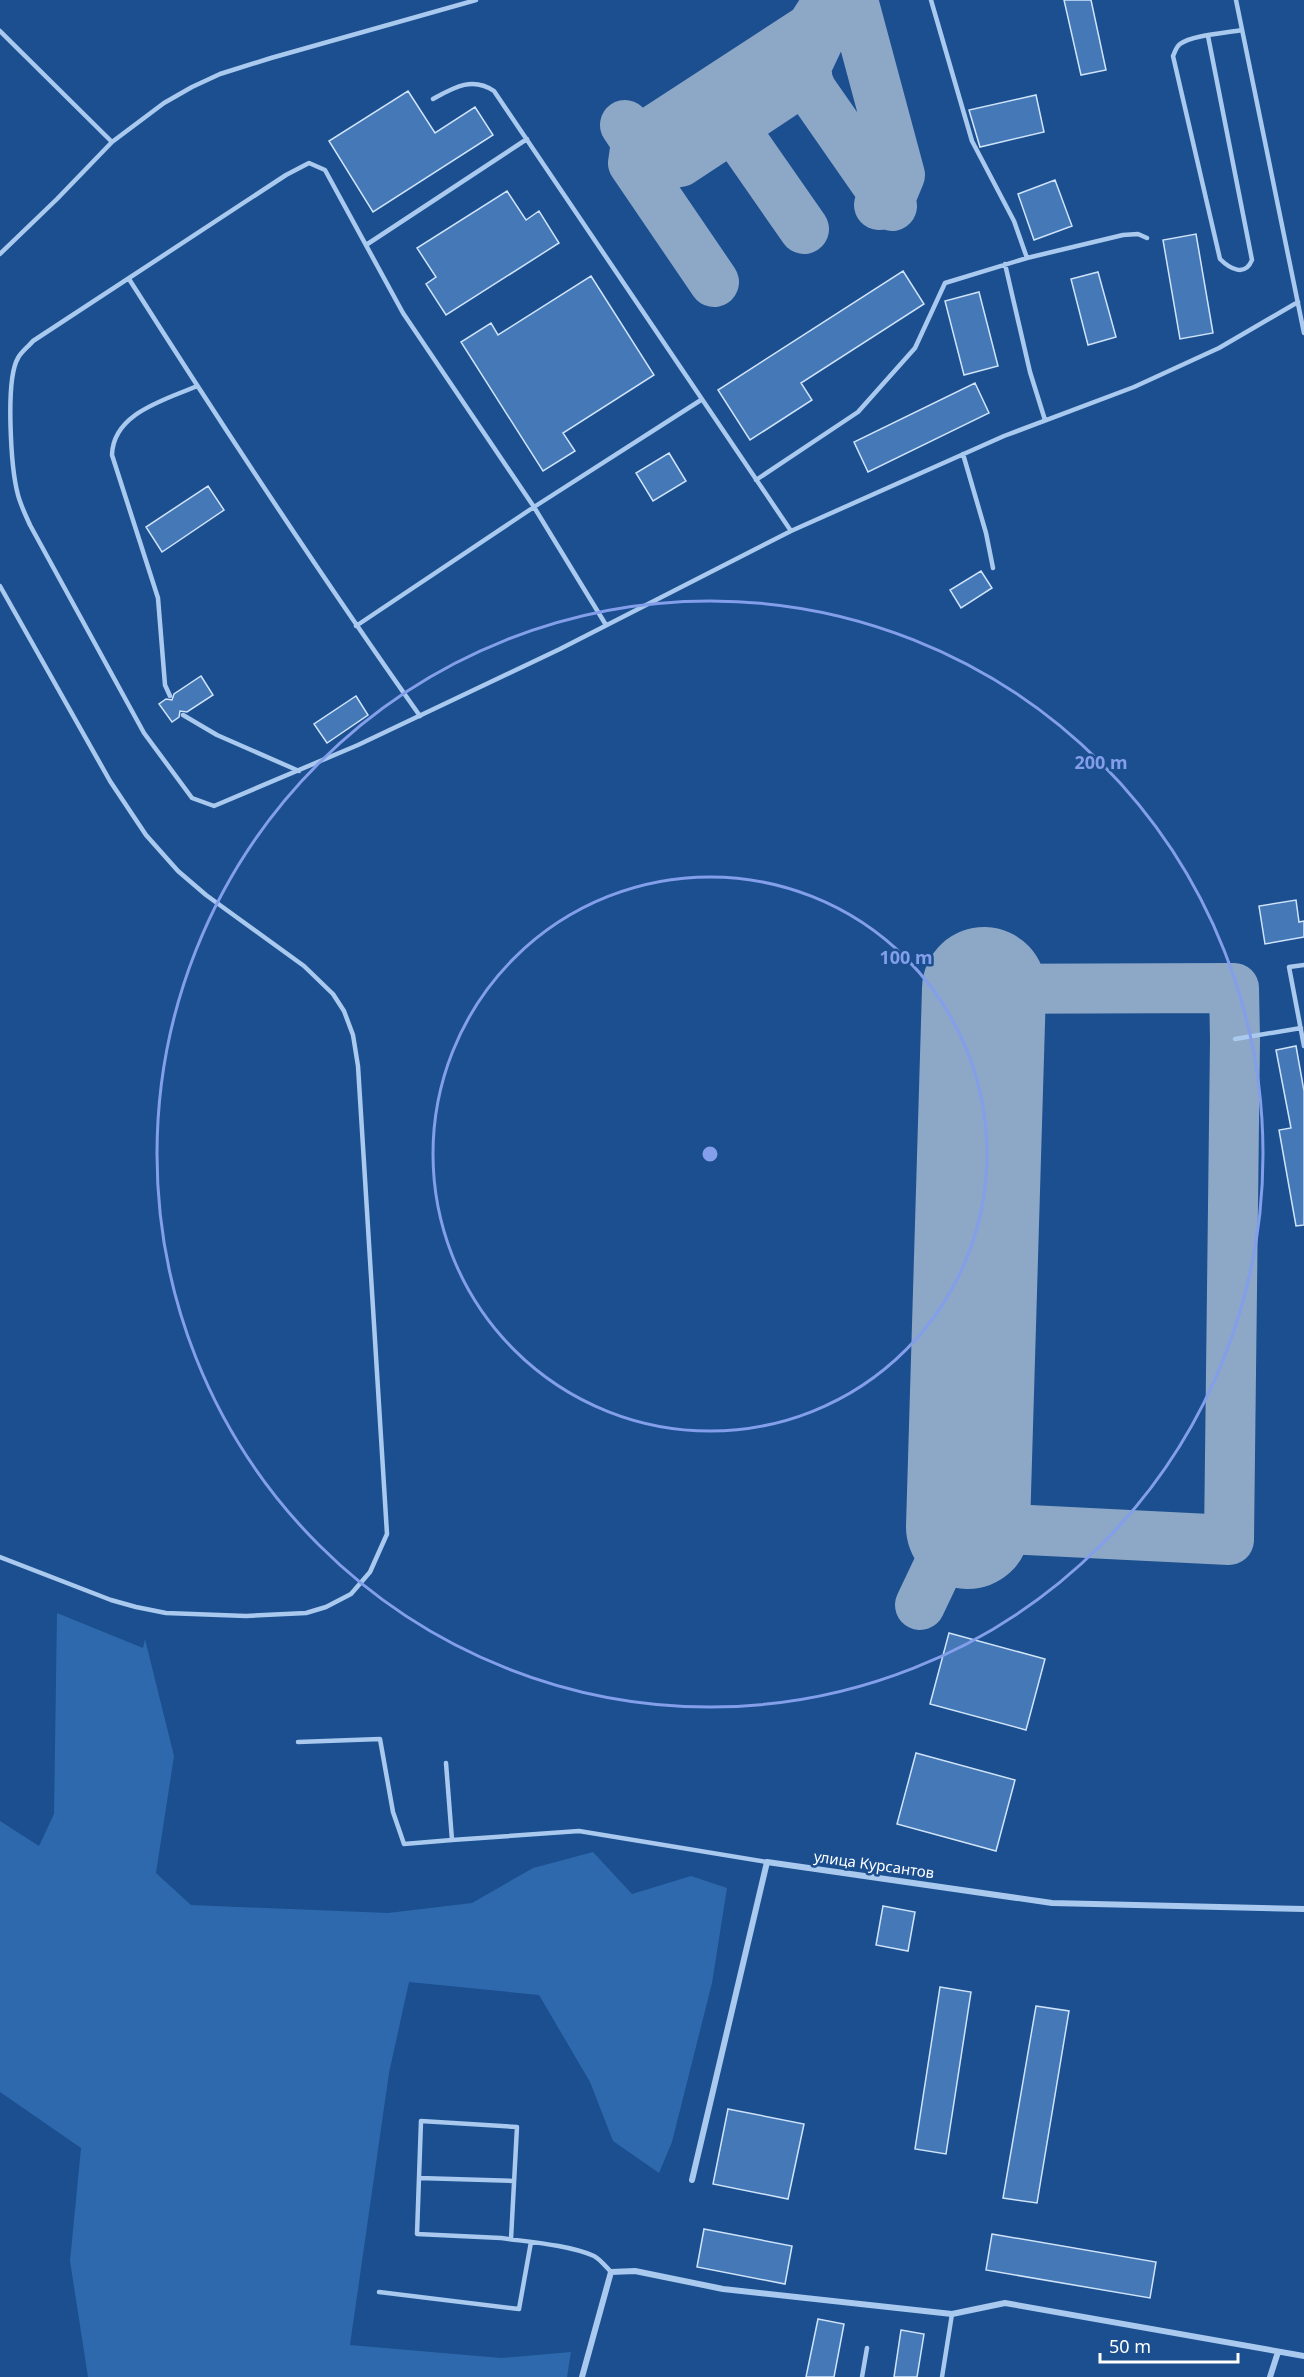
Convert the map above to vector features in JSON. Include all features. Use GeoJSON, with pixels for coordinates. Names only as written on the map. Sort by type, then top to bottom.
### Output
{"type":"FeatureCollection","features":[{"type":"Feature","properties":{"kind":"street","name":"улица Курсантов"},"geometry":{"type":"LineString","coordinates":[[767,1862],[1052,1903],[1304,1909]]}},
{"type":"Feature","properties":{"kind":"street"},"geometry":{"type":"LineString","coordinates":[[692,2181],[767,1862]]}},
{"type":"Feature","properties":{"kind":"street"},"geometry":{"type":"LineString","coordinates":[[582,2377],[611,2272],[635,2271],[723,2289],[952,2314],[1005,2303],[1304,2356]]}},
{"type":"Feature","properties":{"kind":"street"},"geometry":{"type":"LineString","coordinates":[[1270,2377],[1278,2352]]}},
{"type":"Feature","properties":{"kind":"lane"},"geometry":{"type":"LineString","coordinates":[[0,254],[111,142],[164,103],[220,74],[476,0]]}},
{"type":"Feature","properties":{"kind":"lane"},"geometry":{"type":"LineString","coordinates":[[931,0],[972,141],[1014,221],[1027,258]]}},
{"type":"Feature","properties":{"kind":"lane"},"geometry":{"type":"LineString","coordinates":[[1236,0],[1304,333]]}},
{"type":"Feature","properties":{"kind":"lane"},"geometry":{"type":"LineString","coordinates":[[1208,36],[1252,260],[1247,267],[1240,270],[1228,267],[1220,259],[1173,56],[1181,43],[1208,36],[1242,30]]}},
{"type":"Feature","properties":{"kind":"lane"},"geometry":{"type":"LineString","coordinates":[[0,31],[111,142]]}},
{"type":"Feature","properties":{"kind":"lane"},"geometry":{"type":"LineString","coordinates":[[433,99],[461,84],[487,86],[494,91],[791,531]]}},
{"type":"Feature","properties":{"kind":"lane"},"geometry":{"type":"LineString","coordinates":[[366,245],[527,139]]}},
{"type":"Feature","properties":{"kind":"lane"},"geometry":{"type":"LineString","coordinates":[[606,625],[534,507],[403,313],[325,170],[309,163],[286,175],[33,341],[18,358],[10,390],[14,463],[18,496],[30,525],[144,733],[192,798],[214,806],[299,771],[420,716],[606,625],[791,531],[963,454],[1134,387],[1208,353],[1298,302]]}},
{"type":"Feature","properties":{"kind":"lane"},"geometry":{"type":"LineString","coordinates":[[756,480],[858,412],[915,348],[945,283],[1027,258],[1124,235],[1138,234],[1147,238]]}},
{"type":"Feature","properties":{"kind":"lane"},"geometry":{"type":"LineString","coordinates":[[1005,264],[1030,372],[1046,420]]}},
{"type":"Feature","properties":{"kind":"lane"},"geometry":{"type":"LineString","coordinates":[[129,279],[356,626],[420,716]]}},
{"type":"Feature","properties":{"kind":"lane"},"geometry":{"type":"LineString","coordinates":[[170,696],[165,685],[158,598],[112,455],[112,445],[123,425],[132,417],[197,386]]}},
{"type":"Feature","properties":{"kind":"lane"},"geometry":{"type":"LineString","coordinates":[[356,626],[534,507],[701,400]]}},
{"type":"Feature","properties":{"kind":"lane"},"geometry":{"type":"LineString","coordinates":[[963,454],[986,533],[993,568]]}},
{"type":"Feature","properties":{"kind":"lane"},"geometry":{"type":"LineString","coordinates":[[0,586],[110,781],[146,835],[178,871],[206,895],[304,966],[333,994],[344,1011],[353,1035],[358,1066],[387,1534],[370,1572],[351,1594],[326,1607],[306,1613],[246,1616],[166,1613],[111,1600],[0,1557]]}},
{"type":"Feature","properties":{"kind":"lane"},"geometry":{"type":"LineString","coordinates":[[183,715],[216,735],[299,771]]}},
{"type":"Feature","properties":{"kind":"lane"},"geometry":{"type":"LineString","coordinates":[[1304,965],[1289,967],[1304,1046]]}},
{"type":"Feature","properties":{"kind":"lane"},"geometry":{"type":"LineString","coordinates":[[1235,1039],[1301,1029]]}},
{"type":"Feature","properties":{"kind":"lane"},"geometry":{"type":"LineString","coordinates":[[298,1742],[380,1739],[393,1812],[404,1844],[579,1831],[767,1862]]}},
{"type":"Feature","properties":{"kind":"lane"},"geometry":{"type":"LineString","coordinates":[[446,1763],[452,1840]]}},
{"type":"Feature","properties":{"kind":"lane"},"geometry":{"type":"LineString","coordinates":[[511,2239],[517,2127],[421,2121],[417,2234],[531,2242],[596,2257],[611,2272]]}},
{"type":"Feature","properties":{"kind":"lane"},"geometry":{"type":"LineString","coordinates":[[419,2178],[514,2181]]}},
{"type":"Feature","properties":{"kind":"lane"},"geometry":{"type":"LineString","coordinates":[[379,2292],[519,2308],[531,2242]]}},
{"type":"Feature","properties":{"kind":"lane"},"geometry":{"type":"LineString","coordinates":[[942,2377],[952,2314]]}},
{"type":"Feature","properties":{"kind":"lane"},"geometry":{"type":"LineString","coordinates":[[862,2377],[867,2349]]}},
{"type":"Feature","properties":{"kind":"shaded area"},"geometry":{"type":"Polygon","coordinates":[[[57,1613],[143,1648],[145,1639],[174,1756],[156,1873],[191,1905],[388,1913],[472,1903],[533,1868],[593,1852],[632,1894],[691,1876],[727,1888],[712,1983],[672,2142],[659,2173],[613,2141],[590,2082],[539,1995],[409,1982],[389,2073],[350,2345],[501,2358],[571,2352],[567,2377],[88,2377],[70,2261],[81,2148],[0,2092],[0,1821],[39,1846],[54,1814],[57,1613]]]}},
{"type":"Feature","properties":{"kind":"building"},"geometry":{"type":"Polygon","coordinates":[[[1064,0],[1091,0],[1106,70],[1081,75],[1064,0]]]}},
{"type":"Feature","properties":{"kind":"building"},"geometry":{"type":"Polygon","coordinates":[[[408,91],[435,133],[475,107],[493,135],[373,212],[329,141],[408,91]]]}},
{"type":"Feature","properties":{"kind":"building"},"geometry":{"type":"Polygon","coordinates":[[[1036,95],[1044,132],[980,147],[969,110],[1036,95]]]}},
{"type":"Feature","properties":{"kind":"building"},"geometry":{"type":"Polygon","coordinates":[[[1055,180],[1072,226],[1034,240],[1018,194],[1055,180]]]}},
{"type":"Feature","properties":{"kind":"building"},"geometry":{"type":"Polygon","coordinates":[[[507,191],[526,220],[539,211],[559,243],[446,315],[426,284],[436,277],[417,248],[507,191]]]}},
{"type":"Feature","properties":{"kind":"building"},"geometry":{"type":"Polygon","coordinates":[[[1196,234],[1213,333],[1180,339],[1163,240],[1196,234]]]}},
{"type":"Feature","properties":{"kind":"building"},"geometry":{"type":"Polygon","coordinates":[[[903,271],[924,304],[801,383],[812,400],[750,440],[718,390],[903,271]]]}},
{"type":"Feature","properties":{"kind":"building"},"geometry":{"type":"Polygon","coordinates":[[[1098,272],[1116,337],[1088,345],[1071,279],[1098,272]]]}},
{"type":"Feature","properties":{"kind":"building"},"geometry":{"type":"Polygon","coordinates":[[[591,276],[654,375],[563,433],[575,451],[543,471],[461,342],[491,323],[498,335],[591,276]]]}},
{"type":"Feature","properties":{"kind":"building"},"geometry":{"type":"Polygon","coordinates":[[[979,292],[998,366],[964,375],[945,301],[979,292]]]}},
{"type":"Feature","properties":{"kind":"building"},"geometry":{"type":"Polygon","coordinates":[[[975,383],[989,413],[868,472],[854,442],[975,383]]]}},
{"type":"Feature","properties":{"kind":"building"},"geometry":{"type":"Polygon","coordinates":[[[669,453],[686,481],[653,501],[636,473],[669,453]]]}},
{"type":"Feature","properties":{"kind":"building"},"geometry":{"type":"Polygon","coordinates":[[[208,486],[224,510],[162,552],[146,527],[208,486]]]}},
{"type":"Feature","properties":{"kind":"building"},"geometry":{"type":"Polygon","coordinates":[[[981,571],[992,588],[961,608],[950,590],[981,571]]]}},
{"type":"Feature","properties":{"kind":"building"},"geometry":{"type":"Polygon","coordinates":[[[201,676],[213,695],[187,712],[180,711],[179,717],[172,722],[159,704],[166,699],[172,700],[174,694],[201,676]]]}},
{"type":"Feature","properties":{"kind":"building"},"geometry":{"type":"Polygon","coordinates":[[[356,696],[368,715],[327,743],[314,724],[356,696]]]}},
{"type":"Feature","properties":{"kind":"building"},"geometry":{"type":"Polygon","coordinates":[[[1296,900],[1299,922],[1304,921],[1304,937],[1265,944],[1259,906],[1296,900]]]}},
{"type":"Feature","properties":{"kind":"building"},"geometry":{"type":"Polygon","coordinates":[[[1296,1046],[1304,1091],[1304,1225],[1296,1226],[1279,1130],[1291,1128],[1276,1050],[1296,1046]]]}},
{"type":"Feature","properties":{"kind":"building"},"geometry":{"type":"Polygon","coordinates":[[[949,1633],[1045,1659],[1026,1730],[930,1704],[949,1633]]]}},
{"type":"Feature","properties":{"kind":"building"},"geometry":{"type":"Polygon","coordinates":[[[916,1753],[1015,1780],[996,1851],[897,1824],[916,1753]]]}},
{"type":"Feature","properties":{"kind":"building"},"geometry":{"type":"Polygon","coordinates":[[[883,1906],[915,1912],[908,1951],[876,1945],[883,1906]]]}},
{"type":"Feature","properties":{"kind":"building"},"geometry":{"type":"Polygon","coordinates":[[[940,1987],[971,1992],[946,2154],[915,2149],[940,1987]]]}},
{"type":"Feature","properties":{"kind":"building"},"geometry":{"type":"Polygon","coordinates":[[[1036,2006],[1069,2011],[1037,2203],[1003,2198],[1036,2006]]]}},
{"type":"Feature","properties":{"kind":"building"},"geometry":{"type":"Polygon","coordinates":[[[728,2109],[804,2124],[788,2199],[713,2184],[728,2109]]]}},
{"type":"Feature","properties":{"kind":"building"},"geometry":{"type":"Polygon","coordinates":[[[704,2229],[792,2246],[785,2284],[697,2267],[704,2229]]]}},
{"type":"Feature","properties":{"kind":"building"},"geometry":{"type":"Polygon","coordinates":[[[992,2234],[1156,2262],[1150,2298],[986,2270],[992,2234]]]}},
{"type":"Feature","properties":{"kind":"building"},"geometry":{"type":"Polygon","coordinates":[[[818,2319],[844,2324],[834,2377],[806,2377],[818,2319]]]}},
{"type":"Feature","properties":{"kind":"building"},"geometry":{"type":"Polygon","coordinates":[[[901,2330],[924,2334],[917,2377],[894,2377],[901,2330]]]}},
{"type":"Feature","properties":{"kind":"taxiway"},"geometry":{"type":"LineString","coordinates":[[714,282],[633,163],[636,142],[811,28],[829,0]]}},
{"type":"Feature","properties":{"kind":"taxiway"},"geometry":{"type":"LineString","coordinates":[[853,0],[900,175],[893,192],[879,205]]}},
{"type":"Feature","properties":{"kind":"taxiway"},"geometry":{"type":"LineString","coordinates":[[625,125],[641,148],[654,159],[670,164],[680,162],[792,88],[806,67],[831,14]]}},
{"type":"Feature","properties":{"kind":"taxiway"},"geometry":{"type":"LineString","coordinates":[[806,67],[812,91],[892,206]]}},
{"type":"Feature","properties":{"kind":"taxiway"},"geometry":{"type":"LineString","coordinates":[[721,97],[720,106],[733,127],[804,229]]}},
{"type":"Feature","properties":{"kind":"taxiway"},"geometry":{"type":"LineString","coordinates":[[920,1605],[948,1546],[968,1527],[1229,1540],[1234,988],[984,989]]}},
{"type":"Feature","properties":{"kind":"runway"},"geometry":{"type":"LineString","coordinates":[[968,1527],[984,989]]}}]}
